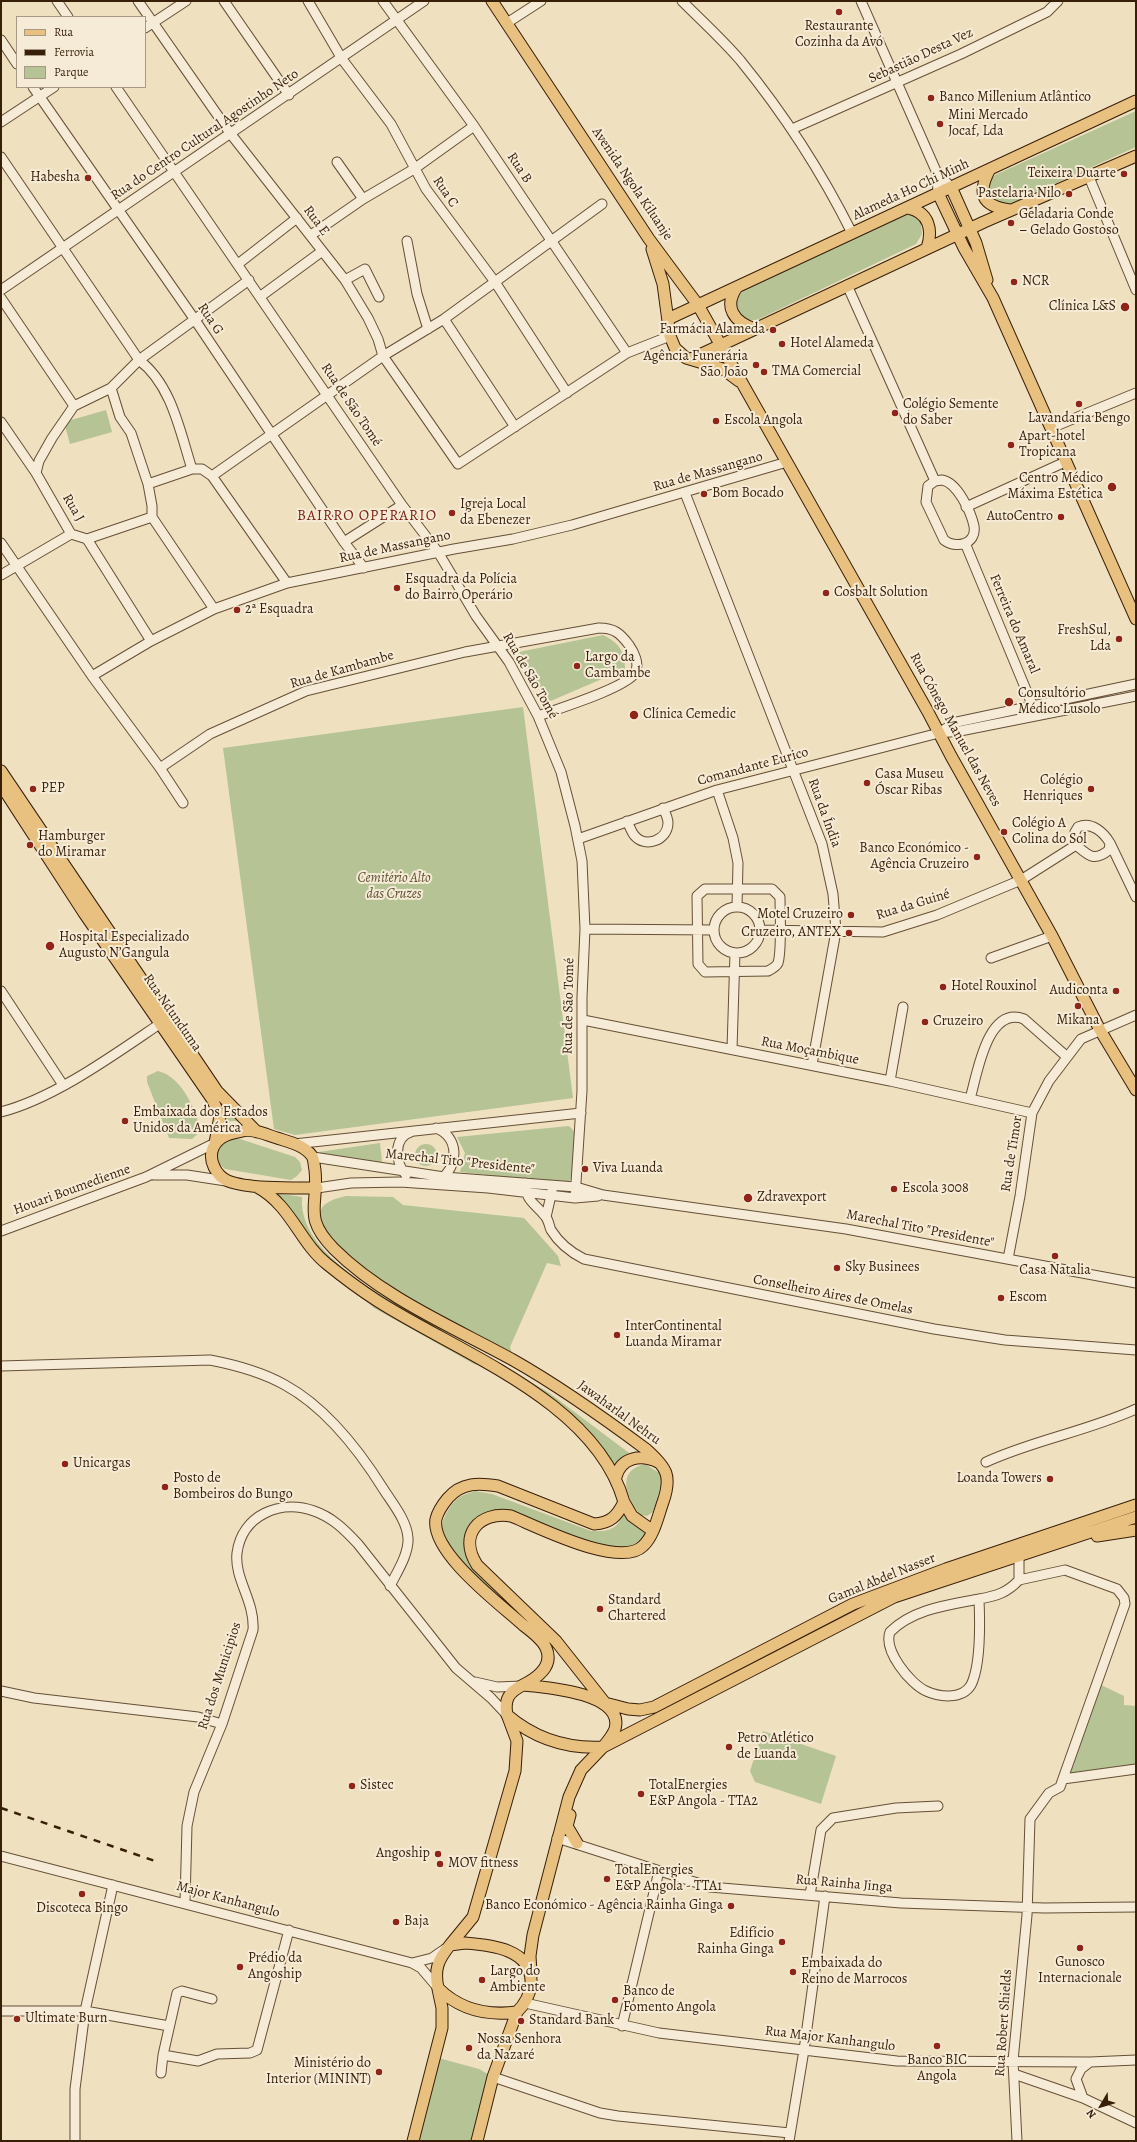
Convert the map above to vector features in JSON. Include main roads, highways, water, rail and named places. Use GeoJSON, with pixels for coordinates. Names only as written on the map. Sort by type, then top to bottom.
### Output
{"type":"FeatureCollection","features":[{"type":"Feature","properties":{"kind":"main road","name":"Avenida Ngola Kiluanje"},"geometry":{"type":"LineString","coordinates":[[492,1],[649,239],[698,305],[745,385]]}},
{"type":"Feature","properties":{"kind":"main road","name":"Alameda Ho Chi Minh"},"geometry":{"type":"LineString","coordinates":[[668,319],[1136,101]]}},
{"type":"Feature","properties":{"kind":"main road"},"geometry":{"type":"LineString","coordinates":[[691,359],[970,228],[1136,156]]}},
{"type":"Feature","properties":{"kind":"main road"},"geometry":{"type":"LineString","coordinates":[[990,169],[983,181],[984,198],[995,208],[1010,210]]}},
{"type":"Feature","properties":{"kind":"main road"},"geometry":{"type":"LineString","coordinates":[[951,187],[970,228],[993,298]]}},
{"type":"Feature","properties":{"kind":"main road"},"geometry":{"type":"LineString","coordinates":[[938,193],[957,234],[993,298],[1136,619]]}},
{"type":"Feature","properties":{"kind":"main road"},"geometry":{"type":"LineString","coordinates":[[908,208],[917,210],[925,217],[931,237],[927,248]]}},
{"type":"Feature","properties":{"kind":"main road"},"geometry":{"type":"LineString","coordinates":[[649,239],[663,284],[670,336],[679,354],[723,369],[745,385]]}},
{"type":"Feature","properties":{"kind":"main road"},"geometry":{"type":"LineString","coordinates":[[737,287],[731,300],[733,313],[738,321],[755,329]]}},
{"type":"Feature","properties":{"kind":"main road","name":"Rua Cónego Manuel das Neves"},"geometry":{"type":"LineString","coordinates":[[745,385],[1052,936],[1100,1030],[1136,1090]]}},
{"type":"Feature","properties":{"kind":"main road","name":"Rua Ndunduma"},"geometry":{"type":"LineString","coordinates":[[1,771],[211,1080],[226,1100],[258,1132]]}},
{"type":"Feature","properties":{"kind":"main road","name":"Rua Ndunduma"},"geometry":{"type":"LineString","coordinates":[[1,785],[84,913],[161,1023],[218,1110],[219,1125],[211,1156],[213,1165],[218,1174],[227,1181],[254,1185]]}},
{"type":"Feature","properties":{"kind":"main road"},"geometry":{"type":"LineString","coordinates":[[215,1143],[227,1134],[245,1130],[258,1132],[294,1144],[308,1151],[313,1157],[317,1188],[254,1185]]}},
{"type":"Feature","properties":{"kind":"main road"},"geometry":{"type":"LineString","coordinates":[[254,1185],[280,1204],[324,1262],[350,1282],[376,1300],[496,1367],[552,1405],[582,1432],[609,1465],[616,1478],[624,1502],[632,1516],[653,1531]]}},
{"type":"Feature","properties":{"kind":"main road","name":"Jawaharlal Nehru"},"geometry":{"type":"LineString","coordinates":[[317,1188],[312,1207],[313,1218],[320,1234],[360,1272],[392,1294],[546,1380],[633,1440],[660,1462],[667,1472],[668,1487],[653,1531],[643,1547],[633,1552],[624,1552],[576,1544],[511,1516],[500,1514],[490,1516],[478,1523],[470,1536],[470,1551],[477,1565],[556,1641],[615,1718],[615,1728],[603,1747]]}},
{"type":"Feature","properties":{"kind":"main road"},"geometry":{"type":"LineString","coordinates":[[616,1478],[622,1466],[631,1458],[649,1458],[660,1462]]}},
{"type":"Feature","properties":{"kind":"main road"},"geometry":{"type":"LineString","coordinates":[[413,2141],[442,2028],[442,2008],[436,1966],[450,1945],[473,1917],[515,1771],[517,1741],[505,1706],[508,1696],[514,1690],[545,1670],[548,1662],[546,1649],[537,1637],[453,1560],[443,1547],[438,1534],[436,1520],[440,1509],[449,1497],[460,1488],[474,1483],[498,1486],[594,1524],[610,1521],[616,1517],[624,1502]]}},
{"type":"Feature","properties":{"kind":"main road","name":"Gamal Abdel Nasser"},"geometry":{"type":"LineString","coordinates":[[523,1685],[569,1690],[605,1703],[628,1709],[640,1710],[654,1707],[853,1604],[946,1569],[1124,1508],[1136,1506]]}},
{"type":"Feature","properties":{"kind":"main road","name":"Gamal Abdel Nasser"},"geometry":{"type":"LineString","coordinates":[[603,1747],[894,1597],[1019,1558],[1136,1517]]}},
{"type":"Feature","properties":{"kind":"main road","name":"Gamal Abdel Nasser"},"geometry":{"type":"LineString","coordinates":[[1069,1541],[1136,1530]]}},
{"type":"Feature","properties":{"kind":"main road"},"geometry":{"type":"LineString","coordinates":[[507,1715],[536,1735],[551,1741],[579,1746],[603,1747]]}},
{"type":"Feature","properties":{"kind":"main road"},"geometry":{"type":"LineString","coordinates":[[577,1843],[567,1826],[574,1799],[588,1769],[608,1752],[635,1738],[665,1715]]}},
{"type":"Feature","properties":{"kind":"main road"},"geometry":{"type":"LineString","coordinates":[[477,2141],[493,2077],[530,1987],[530,1956],[533,1935],[568,1797],[576,1780],[589,1760],[603,1747]]}},
{"type":"Feature","properties":{"kind":"main road"},"geometry":{"type":"LineString","coordinates":[[450,1945],[482,1944],[500,1948],[521,1958],[531,1972]]}},
{"type":"Feature","properties":{"kind":"main road"},"geometry":{"type":"LineString","coordinates":[[438,1988],[451,2000],[469,2009],[487,2013],[521,2008]]}},
{"type":"Feature","properties":{"kind":"railway"},"geometry":{"type":"LineString","coordinates":[[1,1808],[158,1862]]}},
{"type":"Feature","properties":{"kind":"place","name":"Restaurante Cozinha da Avó"},"geometry":{"type":"Point","coordinates":[839,12]}},
{"type":"Feature","properties":{"kind":"place","name":"Banco Millenium Atlântico"},"geometry":{"type":"Point","coordinates":[931,98]}},
{"type":"Feature","properties":{"kind":"place","name":"Mini Mercado Jocaf, Lda"},"geometry":{"type":"Point","coordinates":[940,124]}},
{"type":"Feature","properties":{"kind":"place","name":"Teixeira Duarte"},"geometry":{"type":"Point","coordinates":[1124,174]}},
{"type":"Feature","properties":{"kind":"place","name":"Habesha"},"geometry":{"type":"Point","coordinates":[88,178]}},
{"type":"Feature","properties":{"kind":"place","name":"Pastelaria Nilo"},"geometry":{"type":"Point","coordinates":[1069,194]}},
{"type":"Feature","properties":{"kind":"place","name":"Geladaria Conde – Gelado Gostoso"},"geometry":{"type":"Point","coordinates":[1011,223]}},
{"type":"Feature","properties":{"kind":"place","name":"NCR"},"geometry":{"type":"Point","coordinates":[1014,282]}},
{"type":"Feature","properties":{"kind":"place","name":"Clínica L&S"},"geometry":{"type":"Point","coordinates":[1125,307]}},
{"type":"Feature","properties":{"kind":"place","name":"Farmácia Alameda"},"geometry":{"type":"Point","coordinates":[773,330]}},
{"type":"Feature","properties":{"kind":"place","name":"Hotel Alameda"},"geometry":{"type":"Point","coordinates":[782,344]}},
{"type":"Feature","properties":{"kind":"place","name":"Agência Funerária São João"},"geometry":{"type":"Point","coordinates":[756,365]}},
{"type":"Feature","properties":{"kind":"place","name":"TMA Comercial"},"geometry":{"type":"Point","coordinates":[764,372]}},
{"type":"Feature","properties":{"kind":"place","name":"Lavandaria Bengo"},"geometry":{"type":"Point","coordinates":[1079,404]}},
{"type":"Feature","properties":{"kind":"place","name":"Colégio Semente do Saber"},"geometry":{"type":"Point","coordinates":[895,413]}},
{"type":"Feature","properties":{"kind":"place","name":"Escola Angola"},"geometry":{"type":"Point","coordinates":[716,421]}},
{"type":"Feature","properties":{"kind":"place","name":"Apart-hotel Tropicana"},"geometry":{"type":"Point","coordinates":[1011,445]}},
{"type":"Feature","properties":{"kind":"place","name":"Centro Médico Máxima Estética"},"geometry":{"type":"Point","coordinates":[1112,487]}},
{"type":"Feature","properties":{"kind":"place","name":"Bom Bocado"},"geometry":{"type":"Point","coordinates":[704,494]}},
{"type":"Feature","properties":{"kind":"place","name":"Igreja Local da Ebenezer"},"geometry":{"type":"Point","coordinates":[452,513]}},
{"type":"Feature","properties":{"kind":"place","name":"AutoCentro"},"geometry":{"type":"Point","coordinates":[1061,517]}},
{"type":"Feature","properties":{"kind":"place","name":"Esquadra da Polícia do Bairro Operário"},"geometry":{"type":"Point","coordinates":[397,588]}},
{"type":"Feature","properties":{"kind":"place","name":"Cosbalt Solution"},"geometry":{"type":"Point","coordinates":[826,593]}},
{"type":"Feature","properties":{"kind":"place","name":"2ª Esquadra"},"geometry":{"type":"Point","coordinates":[237,610]}},
{"type":"Feature","properties":{"kind":"place","name":"FreshSul, Lda"},"geometry":{"type":"Point","coordinates":[1119,639]}},
{"type":"Feature","properties":{"kind":"place","name":"Largo da Cambambe"},"geometry":{"type":"Point","coordinates":[577,666]}},
{"type":"Feature","properties":{"kind":"place","name":"Consultório Médico Lusolo"},"geometry":{"type":"Point","coordinates":[1009,702]}},
{"type":"Feature","properties":{"kind":"place","name":"Clínica Cemedic"},"geometry":{"type":"Point","coordinates":[634,715]}},
{"type":"Feature","properties":{"kind":"place","name":"Casa Museu Óscar Ribas"},"geometry":{"type":"Point","coordinates":[867,783]}},
{"type":"Feature","properties":{"kind":"place","name":"PEP"},"geometry":{"type":"Point","coordinates":[33,789]}},
{"type":"Feature","properties":{"kind":"place","name":"Colégio Henriques"},"geometry":{"type":"Point","coordinates":[1091,789]}},
{"type":"Feature","properties":{"kind":"place","name":"Colégio A Colina do Sol"},"geometry":{"type":"Point","coordinates":[1004,832]}},
{"type":"Feature","properties":{"kind":"place","name":"Hamburger do Miramar"},"geometry":{"type":"Point","coordinates":[30,845]}},
{"type":"Feature","properties":{"kind":"place","name":"Banco Económico - Agência Cruzeiro"},"geometry":{"type":"Point","coordinates":[977,857]}},
{"type":"Feature","properties":{"kind":"place","name":"Motel Cruzeiro"},"geometry":{"type":"Point","coordinates":[851,915]}},
{"type":"Feature","properties":{"kind":"place","name":"Cruzeiro, ANTEX"},"geometry":{"type":"Point","coordinates":[849,933]}},
{"type":"Feature","properties":{"kind":"place","name":"Hospital Especializado Augusto N’Gangula"},"geometry":{"type":"Point","coordinates":[50,946]}},
{"type":"Feature","properties":{"kind":"place","name":"Hotel Rouxinol"},"geometry":{"type":"Point","coordinates":[943,987]}},
{"type":"Feature","properties":{"kind":"place","name":"Audiconta"},"geometry":{"type":"Point","coordinates":[1116,991]}},
{"type":"Feature","properties":{"kind":"place","name":"Mikana"},"geometry":{"type":"Point","coordinates":[1078,1006]}},
{"type":"Feature","properties":{"kind":"place","name":"Cruzeiro"},"geometry":{"type":"Point","coordinates":[925,1022]}},
{"type":"Feature","properties":{"kind":"place","name":"Embaixada dos Estados Unidos da América"},"geometry":{"type":"Point","coordinates":[125,1121]}},
{"type":"Feature","properties":{"kind":"place","name":"Viva Luanda"},"geometry":{"type":"Point","coordinates":[585,1169]}},
{"type":"Feature","properties":{"kind":"place","name":"Escola 3008"},"geometry":{"type":"Point","coordinates":[894,1189]}},
{"type":"Feature","properties":{"kind":"place","name":"Zdravexport"},"geometry":{"type":"Point","coordinates":[748,1198]}},
{"type":"Feature","properties":{"kind":"place","name":"Casa Natalia"},"geometry":{"type":"Point","coordinates":[1055,1256]}},
{"type":"Feature","properties":{"kind":"place","name":"Sky Businees"},"geometry":{"type":"Point","coordinates":[837,1268]}},
{"type":"Feature","properties":{"kind":"place","name":"Escom"},"geometry":{"type":"Point","coordinates":[1001,1298]}},
{"type":"Feature","properties":{"kind":"place","name":"InterContinental Luanda Miramar"},"geometry":{"type":"Point","coordinates":[617,1335]}},
{"type":"Feature","properties":{"kind":"place","name":"Unicargas"},"geometry":{"type":"Point","coordinates":[65,1464]}},
{"type":"Feature","properties":{"kind":"place","name":"Loanda Towers"},"geometry":{"type":"Point","coordinates":[1050,1479]}},
{"type":"Feature","properties":{"kind":"place","name":"Posto de Bombeiros do Bungo"},"geometry":{"type":"Point","coordinates":[165,1487]}},
{"type":"Feature","properties":{"kind":"place","name":"Standard Chartered"},"geometry":{"type":"Point","coordinates":[600,1609]}},
{"type":"Feature","properties":{"kind":"place","name":"Petro Atlético de Luanda"},"geometry":{"type":"Point","coordinates":[729,1747]}},
{"type":"Feature","properties":{"kind":"place","name":"Sistec"},"geometry":{"type":"Point","coordinates":[352,1786]}},
{"type":"Feature","properties":{"kind":"place","name":"TotalEnergies E&P Angola - TTA2"},"geometry":{"type":"Point","coordinates":[641,1794]}},
{"type":"Feature","properties":{"kind":"place","name":"Angoship"},"geometry":{"type":"Point","coordinates":[438,1854]}},
{"type":"Feature","properties":{"kind":"place","name":"MOV fitness"},"geometry":{"type":"Point","coordinates":[440,1864]}},
{"type":"Feature","properties":{"kind":"place","name":"TotalEnergies E&P Angola - TTA1"},"geometry":{"type":"Point","coordinates":[607,1879]}},
{"type":"Feature","properties":{"kind":"place","name":"Discoteca Bingo"},"geometry":{"type":"Point","coordinates":[82,1894]}},
{"type":"Feature","properties":{"kind":"place","name":"Banco Económico - Agência Rainha Ginga"},"geometry":{"type":"Point","coordinates":[731,1906]}},
{"type":"Feature","properties":{"kind":"place","name":"Baja"},"geometry":{"type":"Point","coordinates":[396,1922]}},
{"type":"Feature","properties":{"kind":"place","name":"Edifício Rainha Ginga"},"geometry":{"type":"Point","coordinates":[782,1942]}},
{"type":"Feature","properties":{"kind":"place","name":"Gunosco Internacionale"},"geometry":{"type":"Point","coordinates":[1080,1948]}},
{"type":"Feature","properties":{"kind":"place","name":"Prédio da Angoship"},"geometry":{"type":"Point","coordinates":[240,1967]}},
{"type":"Feature","properties":{"kind":"place","name":"Embaixada do Reino de Marrocos"},"geometry":{"type":"Point","coordinates":[793,1972]}},
{"type":"Feature","properties":{"kind":"place","name":"Largo do Ambiente"},"geometry":{"type":"Point","coordinates":[482,1980]}},
{"type":"Feature","properties":{"kind":"place","name":"Banco de Fomento Angola"},"geometry":{"type":"Point","coordinates":[615,2000]}},
{"type":"Feature","properties":{"kind":"place","name":"Ultimate Burn"},"geometry":{"type":"Point","coordinates":[17,2019]}},
{"type":"Feature","properties":{"kind":"place","name":"Standard Bank"},"geometry":{"type":"Point","coordinates":[521,2021]}},
{"type":"Feature","properties":{"kind":"place","name":"Banco BIC Angola"},"geometry":{"type":"Point","coordinates":[937,2046]}},
{"type":"Feature","properties":{"kind":"place","name":"Nossa Senhora da Nazaré"},"geometry":{"type":"Point","coordinates":[469,2048]}},
{"type":"Feature","properties":{"kind":"place","name":"Ministério do Interior (MININT)"},"geometry":{"type":"Point","coordinates":[379,2072]}},
{"type":"Feature","properties":{"kind":"district","name":"BAIRRO OPERARIO"},"geometry":{"type":"Point","coordinates":[367,516]}},
{"type":"Feature","properties":{"kind":"park label","name":"Cemitério Alto das Cruzes"},"geometry":{"type":"Point","coordinates":[394,888]}}]}
